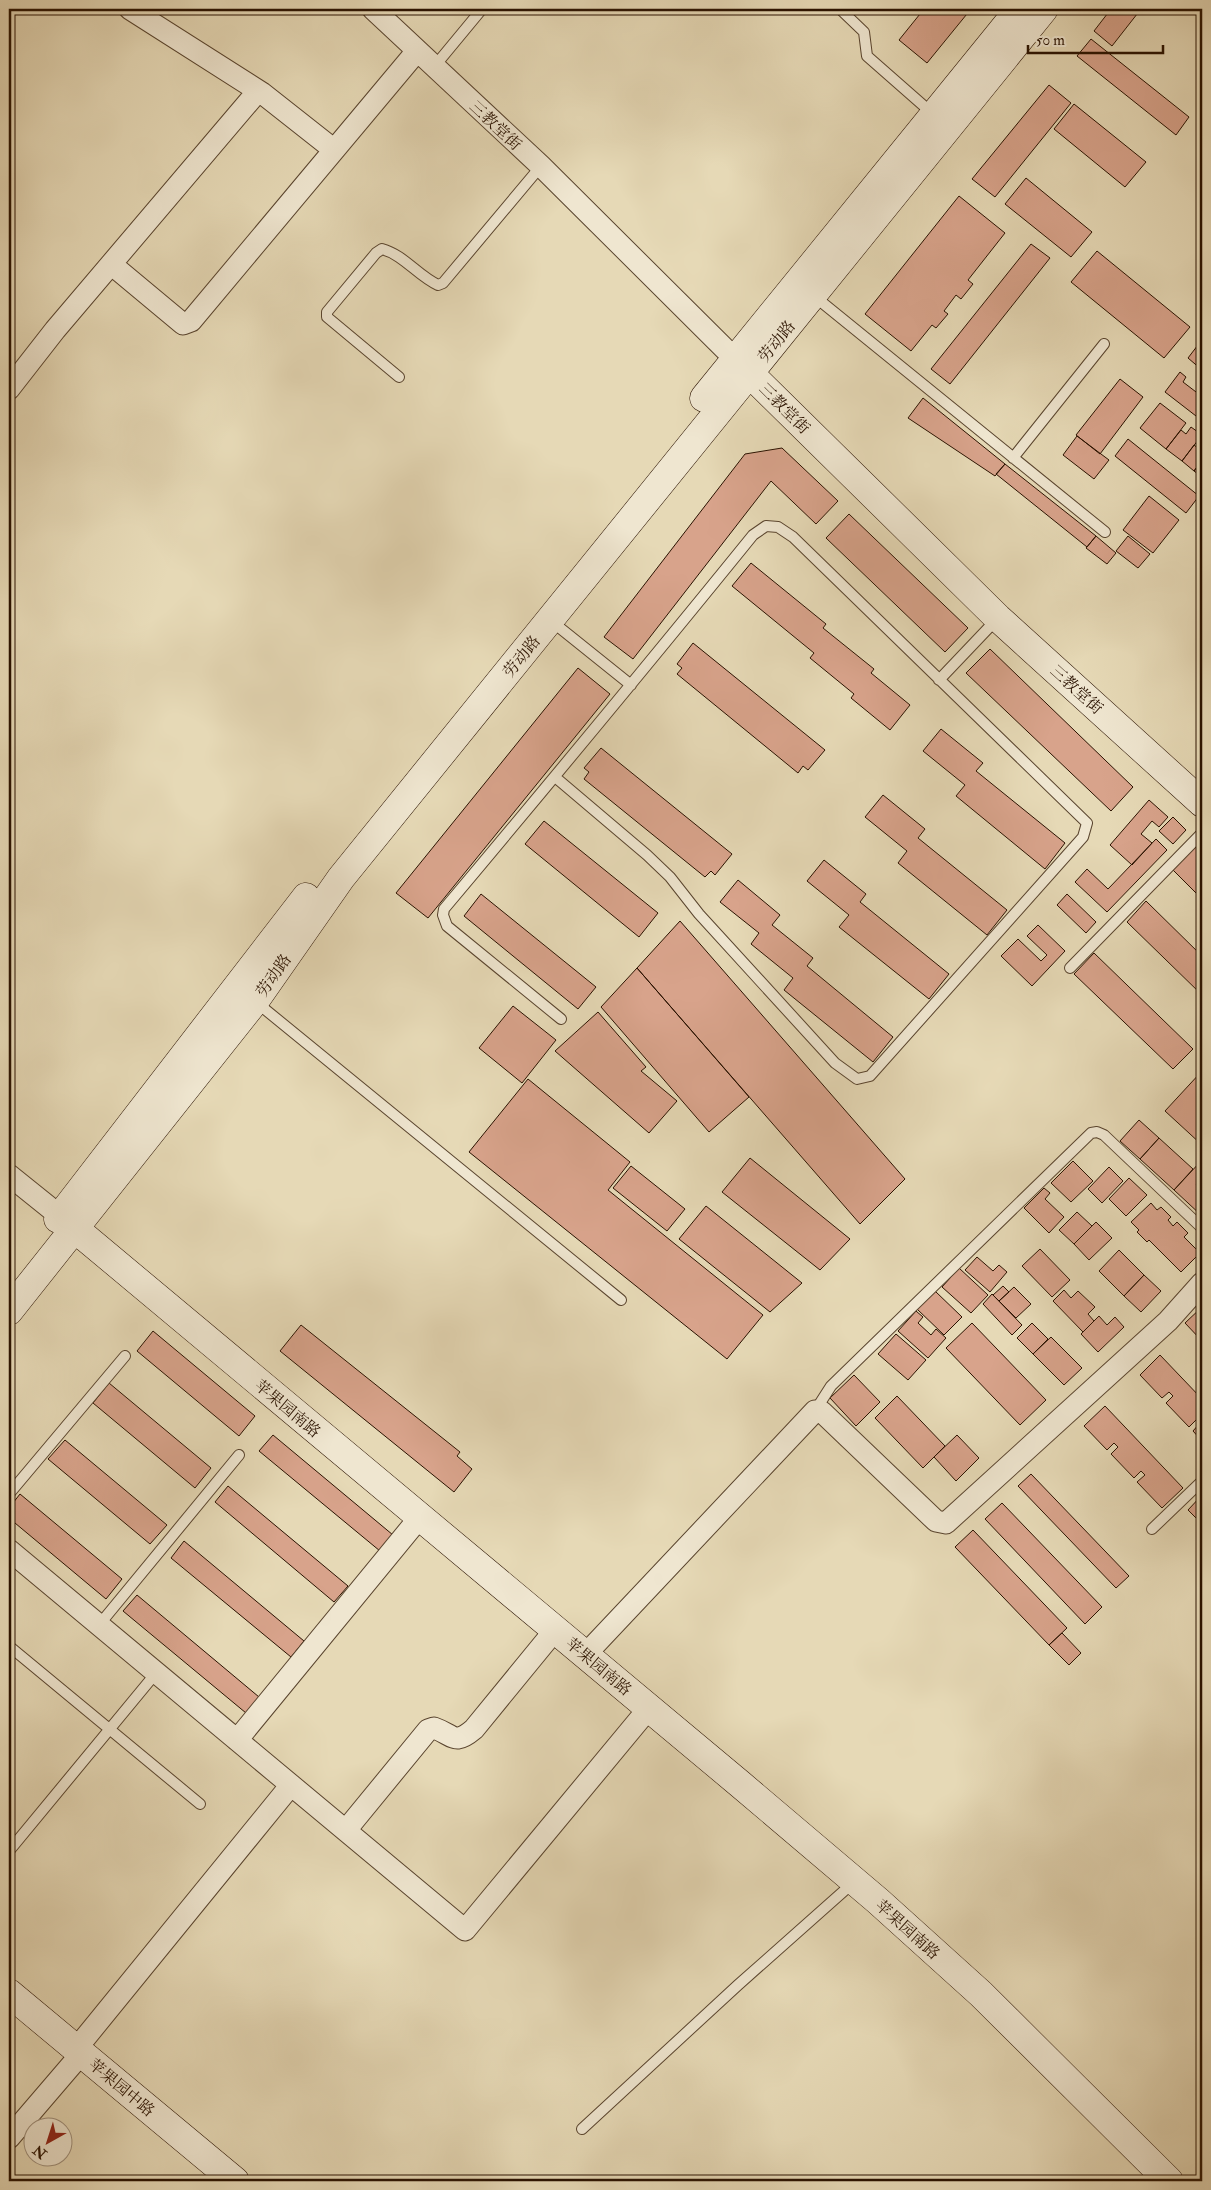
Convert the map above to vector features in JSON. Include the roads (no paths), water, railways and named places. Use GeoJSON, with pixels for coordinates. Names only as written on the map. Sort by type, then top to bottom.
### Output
{"type":"FeatureCollection","features":[{"type":"Feature","properties":{"kind":"street"},"geometry":{"type":"LineString","coordinates":[[130,9],[258,91],[333,149]]}},
{"type":"Feature","properties":{"kind":"street","name":"三教堂街"},"geometry":{"type":"LineString","coordinates":[[373,9],[541,166],[998,618],[1202,803]]}},
{"type":"Feature","properties":{"kind":"street","name":"劳动路"},"geometry":{"type":"LineString","coordinates":[[9,1281],[67,1222],[255,1001],[341,878],[550,620],[934,114],[1020,9]]}},
{"type":"Feature","properties":{"kind":"street","name":"劳动路"},"geometry":{"type":"LineString","coordinates":[[9,1311],[67,1222],[330,867],[742,366],[813,295],[1044,9]]}},
{"type":"Feature","properties":{"kind":"street"},"geometry":{"type":"LineString","coordinates":[[111,264],[183,324],[191,321],[333,149],[417,51]]}},
{"type":"Feature","properties":{"kind":"street"},"geometry":{"type":"LineString","coordinates":[[9,389],[55,330],[258,91]]}},
{"type":"Feature","properties":{"kind":"street","name":"苹果园南路"},"geometry":{"type":"LineString","coordinates":[[9,1175],[855,1882],[981,1994],[1169,2181]]}},
{"type":"Feature","properties":{"kind":"street"},"geometry":{"type":"LineString","coordinates":[[585,1655],[815,1412],[822,1412],[936,1521],[946,1523],[1168,1321],[1202,1283]]}},
{"type":"Feature","properties":{"kind":"street"},"geometry":{"type":"LineString","coordinates":[[237,1740],[420,1517]]}},
{"type":"Feature","properties":{"kind":"street"},"geometry":{"type":"LineString","coordinates":[[9,1550],[465,1930],[649,1708]]}},
{"type":"Feature","properties":{"kind":"street"},"geometry":{"type":"LineString","coordinates":[[346,1830],[428,1730],[434,1728],[454,1739],[464,1738],[474,1729],[555,1630]]}},
{"type":"Feature","properties":{"kind":"street"},"geometry":{"type":"LineString","coordinates":[[9,2138],[291,1785]]}},
{"type":"Feature","properties":{"kind":"street","name":"苹果园中路"},"geometry":{"type":"LineString","coordinates":[[9,1993],[210,2181]]}},
{"type":"Feature","properties":{"kind":"street","name":"苹果园中路"},"geometry":{"type":"LineString","coordinates":[[9,2014],[76,2056],[235,2181]]}},
{"type":"Feature","properties":{"kind":"lane"},"geometry":{"type":"LineString","coordinates":[[434,66],[482,9]]}},
{"type":"Feature","properties":{"kind":"lane"},"geometry":{"type":"LineString","coordinates":[[840,9],[864,32],[867,56],[934,114]]}},
{"type":"Feature","properties":{"kind":"lane"},"geometry":{"type":"LineString","coordinates":[[399,377],[327,317],[327,312],[376,253],[382,249],[392,252],[428,280],[438,285],[443,283],[541,166]]}},
{"type":"Feature","properties":{"kind":"lane"},"geometry":{"type":"LineString","coordinates":[[813,295],[1105,532]]}},
{"type":"Feature","properties":{"kind":"lane"},"geometry":{"type":"LineString","coordinates":[[1013,458],[1104,344]]}},
{"type":"Feature","properties":{"kind":"lane"},"geometry":{"type":"LineString","coordinates":[[555,777],[647,855],[670,877],[699,914],[834,1063],[857,1079],[870,1076],[1083,837],[1087,823],[793,537],[778,527],[766,526],[753,535],[444,909],[442,915],[447,926],[561,1019]]}},
{"type":"Feature","properties":{"kind":"lane"},"geometry":{"type":"LineString","coordinates":[[939,680],[998,618]]}},
{"type":"Feature","properties":{"kind":"lane"},"geometry":{"type":"LineString","coordinates":[[550,620],[631,685]]}},
{"type":"Feature","properties":{"kind":"lane"},"geometry":{"type":"LineString","coordinates":[[1070,968],[1202,833]]}},
{"type":"Feature","properties":{"kind":"lane"},"geometry":{"type":"LineString","coordinates":[[255,1001],[621,1300]]}},
{"type":"Feature","properties":{"kind":"lane"},"geometry":{"type":"LineString","coordinates":[[815,1412],[831,1386],[1091,1133],[1104,1134],[1202,1228]]}},
{"type":"Feature","properties":{"kind":"lane"},"geometry":{"type":"LineString","coordinates":[[9,1494],[125,1356]]}},
{"type":"Feature","properties":{"kind":"lane"},"geometry":{"type":"LineString","coordinates":[[98,1625],[239,1455]]}},
{"type":"Feature","properties":{"kind":"lane"},"geometry":{"type":"LineString","coordinates":[[1152,1529],[1202,1480]]}},
{"type":"Feature","properties":{"kind":"lane"},"geometry":{"type":"LineString","coordinates":[[9,1646],[200,1804]]}},
{"type":"Feature","properties":{"kind":"lane"},"geometry":{"type":"LineString","coordinates":[[9,1851],[156,1673]]}},
{"type":"Feature","properties":{"kind":"lane"},"geometry":{"type":"LineString","coordinates":[[582,2128],[738,1985],[855,1882]]}}]}
